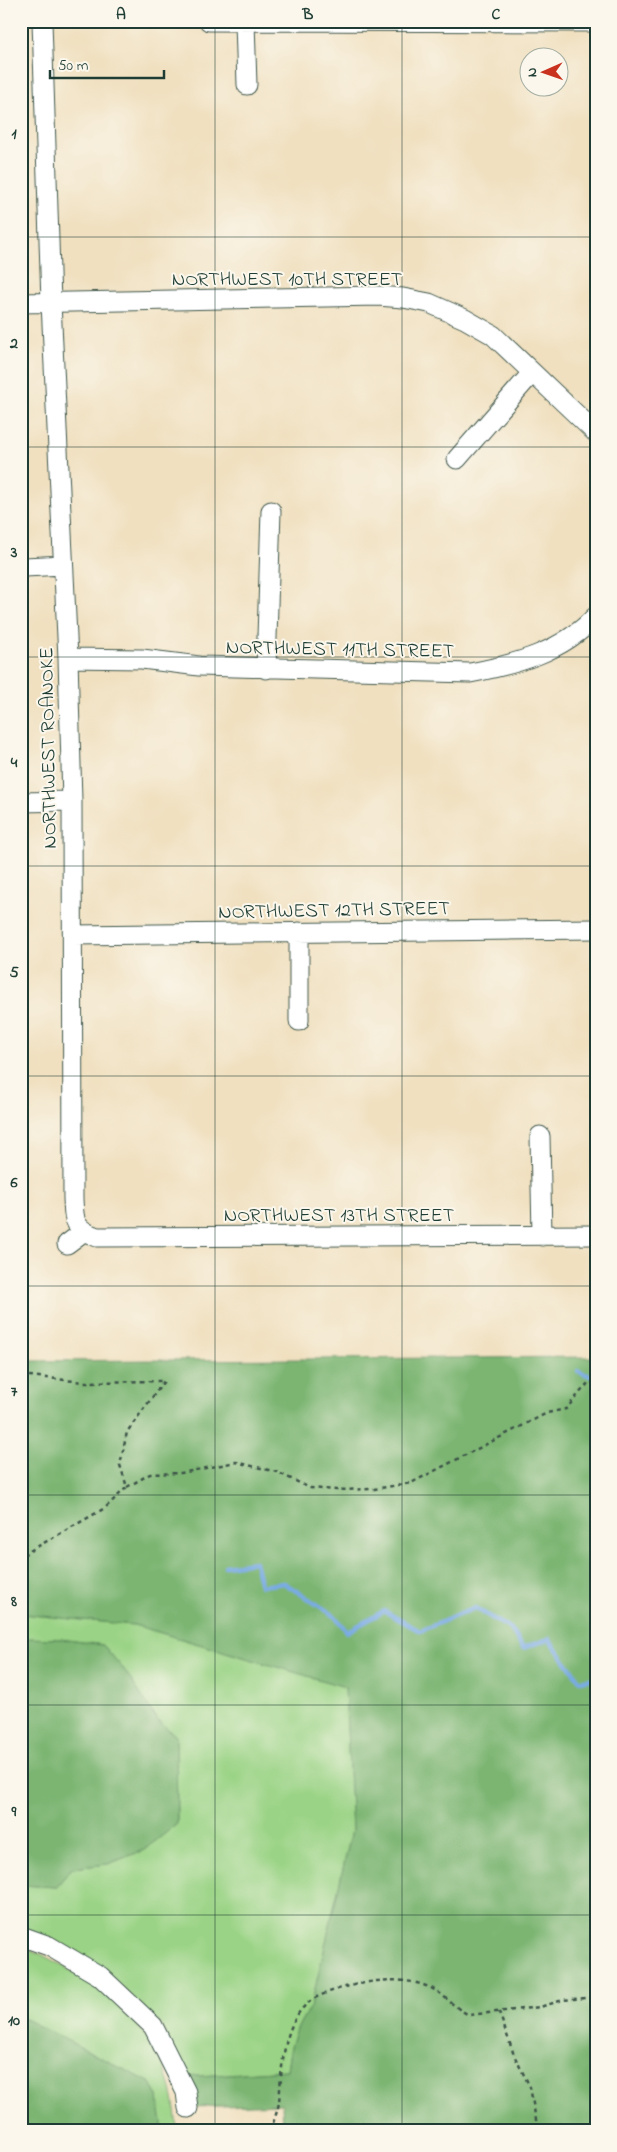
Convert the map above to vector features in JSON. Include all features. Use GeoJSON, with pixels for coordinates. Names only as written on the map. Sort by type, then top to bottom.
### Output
{"type":"FeatureCollection","features":[{"type":"Feature","properties":{"kind":"street","name":"NORTHWEST ROANOKE"},"geometry":{"type":"LineString","coordinates":[[42,21],[51,303],[68,658],[72,801],[73,1198],[76,1224],[83,1232]]}},
{"type":"Feature","properties":{"kind":"street"},"geometry":{"type":"LineString","coordinates":[[209,21],[596,22]]}},
{"type":"Feature","properties":{"kind":"street"},"geometry":{"type":"LineString","coordinates":[[245,22],[246,85]]}},
{"type":"Feature","properties":{"kind":"street","name":"NORTHWEST 10TH STREET"},"geometry":{"type":"LineString","coordinates":[[21,303],[378,296],[403,298],[429,304],[465,319],[493,336],[596,434]]}},
{"type":"Feature","properties":{"kind":"street"},"geometry":{"type":"LineString","coordinates":[[457,459],[532,373]]}},
{"type":"Feature","properties":{"kind":"street"},"geometry":{"type":"LineString","coordinates":[[266,669],[271,511]]}},
{"type":"Feature","properties":{"kind":"street"},"geometry":{"type":"LineString","coordinates":[[21,569],[25,567],[63,565]]}},
{"type":"Feature","properties":{"kind":"street","name":"NORTHWEST 11TH STREET"},"geometry":{"type":"LineString","coordinates":[[68,658],[142,659],[199,666],[266,669],[470,673],[508,666],[539,655],[567,640],[596,616]]}},
{"type":"Feature","properties":{"kind":"street"},"geometry":{"type":"LineString","coordinates":[[21,802],[72,801]]}},
{"type":"Feature","properties":{"kind":"street","name":"NORTHWEST 12TH STREET"},"geometry":{"type":"LineString","coordinates":[[73,935],[596,929]]}},
{"type":"Feature","properties":{"kind":"street"},"geometry":{"type":"LineString","coordinates":[[299,932],[299,1021]]}},
{"type":"Feature","properties":{"kind":"street"},"geometry":{"type":"LineString","coordinates":[[540,1136],[542,1236]]}},
{"type":"Feature","properties":{"kind":"street"},"geometry":{"type":"LineString","coordinates":[[66,1244],[83,1232]]}},
{"type":"Feature","properties":{"kind":"street","name":"NORTHWEST 13TH STREET"},"geometry":{"type":"LineString","coordinates":[[83,1232],[97,1237],[596,1235]]}},
{"type":"Feature","properties":{"kind":"street"},"geometry":{"type":"LineString","coordinates":[[21,1936],[49,1946],[100,1976],[153,2026],[186,2092],[188,2108]]}},
{"type":"Feature","properties":{"kind":"path"},"geometry":{"type":"LineString","coordinates":[[21,1375],[83,1382],[164,1381],[127,1432],[120,1465],[126,1487]]}},
{"type":"Feature","properties":{"kind":"path"},"geometry":{"type":"LineString","coordinates":[[21,1556],[42,1546],[105,1508],[126,1487],[150,1474],[181,1473],[236,1462],[277,1472],[310,1488],[336,1490],[374,1489],[411,1483],[547,1413],[566,1409],[589,1382],[596,1383]]}},
{"type":"Feature","properties":{"kind":"path"},"geometry":{"type":"LineString","coordinates":[[271,2131],[279,2102],[286,2046],[293,2024],[304,2006],[315,1998],[338,1988],[380,1980],[404,1981],[430,1988],[460,2011],[470,2014],[499,2012],[540,2006],[563,2000],[596,1997]]}},
{"type":"Feature","properties":{"kind":"path"},"geometry":{"type":"LineString","coordinates":[[499,2012],[514,2055],[530,2087],[538,2131]]}},
{"type":"Feature","properties":{"kind":"green space"},"geometry":{"type":"Polygon","coordinates":[[[596,1357],[596,2131],[283,2131],[282,2104],[193,2107],[185,2077],[287,2070],[294,2036],[311,2006],[352,1830],[345,1687],[134,1625],[21,1614],[21,1361],[596,1357]]]}},
{"type":"Feature","properties":{"kind":"green space"},"geometry":{"type":"Polygon","coordinates":[[[21,1614],[134,1625],[345,1687],[352,1830],[311,2006],[294,2036],[287,2070],[185,2077],[160,2023],[21,1929],[21,1885],[56,1887],[72,1868],[108,1864],[144,1850],[177,1824],[176,1736],[157,1720],[126,1672],[103,1645],[61,1639],[21,1638],[21,1614]]]}},
{"type":"Feature","properties":{"kind":"green space"},"geometry":{"type":"Polygon","coordinates":[[[21,1638],[61,1639],[103,1645],[126,1672],[157,1720],[176,1736],[177,1824],[144,1850],[108,1864],[72,1868],[56,1887],[21,1885],[21,1638]]]}},
{"type":"Feature","properties":{"kind":"green space"},"geometry":{"type":"Polygon","coordinates":[[[21,1945],[84,1979],[123,2010],[139,2027],[153,2046],[167,2075],[176,2115],[177,2131],[163,2131],[158,2097],[151,2083],[21,2017],[21,1945]]]}},
{"type":"Feature","properties":{"kind":"green space"},"geometry":{"type":"Polygon","coordinates":[[[21,2017],[151,2083],[158,2097],[163,2131],[21,2131],[21,2017]]]}},
{"type":"Feature","properties":{"kind":"waterway"},"geometry":{"type":"LineString","coordinates":[[578,1371],[595,1378]]}},
{"type":"Feature","properties":{"kind":"waterway"},"geometry":{"type":"LineString","coordinates":[[225,1566],[255,1562],[261,1586],[284,1583],[335,1616],[347,1632],[384,1611],[420,1631],[475,1608],[511,1629],[523,1648],[549,1639],[580,1681],[596,1678]]}}]}
